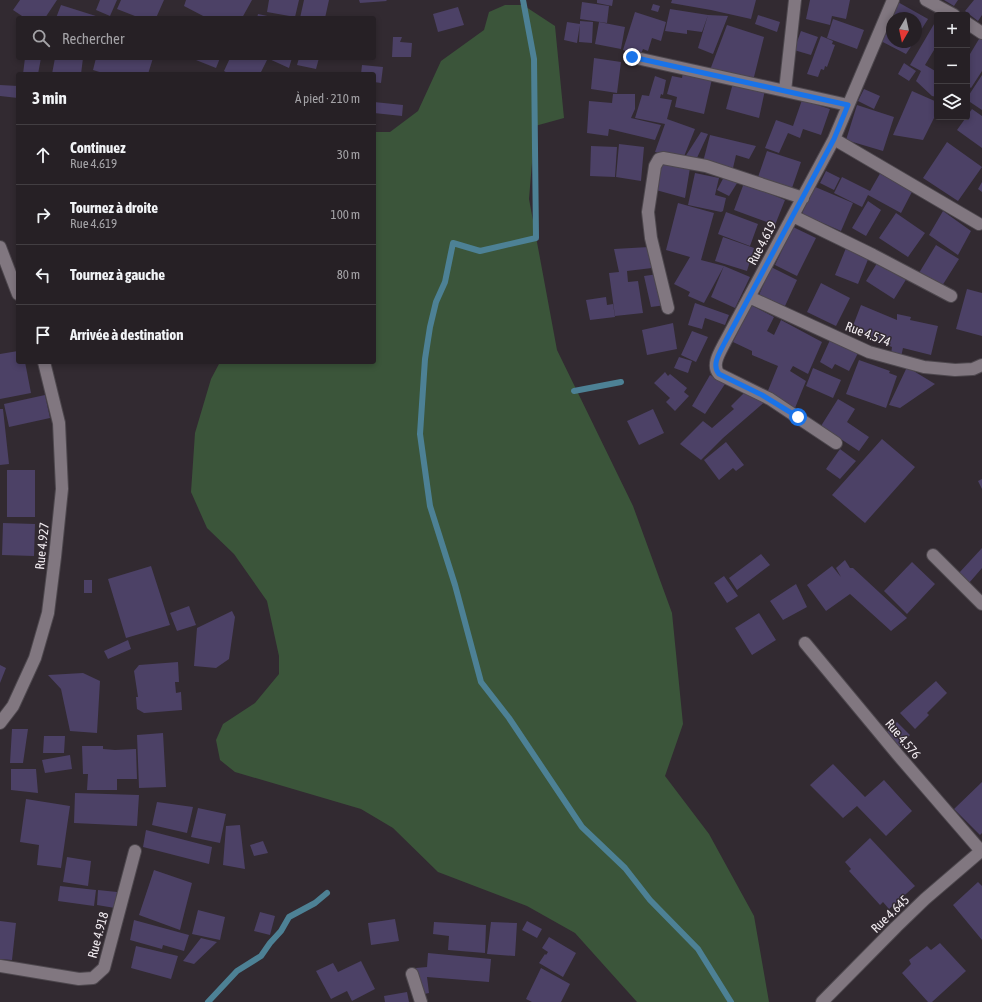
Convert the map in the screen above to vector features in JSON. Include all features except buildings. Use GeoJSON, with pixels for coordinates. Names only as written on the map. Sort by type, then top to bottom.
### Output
{"type":"FeatureCollection","features":[{"type":"Feature","properties":{"kind":"street"},"geometry":{"type":"LineString","coordinates":[[785,91],[795,0]]}},
{"type":"Feature","properties":{"kind":"street","name":"Rue 4.619"},"geometry":{"type":"LineString","coordinates":[[836,443],[770,399],[719,374],[715,370],[715,364],[725,342],[834,139],[893,0]]}},
{"type":"Feature","properties":{"kind":"street"},"geometry":{"type":"LineString","coordinates":[[926,0],[948,12]]}},
{"type":"Feature","properties":{"kind":"street"},"geometry":{"type":"LineString","coordinates":[[970,25],[982,33]]}},
{"type":"Feature","properties":{"kind":"street"},"geometry":{"type":"LineString","coordinates":[[632,57],[848,105]]}},
{"type":"Feature","properties":{"kind":"street"},"geometry":{"type":"LineString","coordinates":[[834,139],[979,224]]}},
{"type":"Feature","properties":{"kind":"street"},"geometry":{"type":"LineString","coordinates":[[668,308],[651,238],[648,212],[655,166],[659,159],[663,158],[706,166],[802,198]]}},
{"type":"Feature","properties":{"kind":"street"},"geometry":{"type":"LineString","coordinates":[[793,216],[873,255],[951,296]]}},
{"type":"Feature","properties":{"kind":"street"},"geometry":{"type":"LineString","coordinates":[[0,247],[16,289]]}},
{"type":"Feature","properties":{"kind":"street","name":"Rue 4.574"},"geometry":{"type":"LineString","coordinates":[[749,297],[869,352],[924,367],[955,370],[973,369],[982,365]]}},
{"type":"Feature","properties":{"kind":"street","name":"Rue 4.927"},"geometry":{"type":"LineString","coordinates":[[0,723],[13,706],[34,658],[48,613],[55,557],[62,489],[59,424],[44,364]]}},
{"type":"Feature","properties":{"kind":"street"},"geometry":{"type":"LineString","coordinates":[[933,555],[982,604]]}},
{"type":"Feature","properties":{"kind":"street","name":"Rue 4.576"},"geometry":{"type":"LineString","coordinates":[[805,643],[898,755],[982,851]]}},
{"type":"Feature","properties":{"kind":"street","name":"Rue 4.918"},"geometry":{"type":"LineString","coordinates":[[0,966],[79,979],[93,978],[104,968],[135,851]]}},
{"type":"Feature","properties":{"kind":"street","name":"Rue 4.645"},"geometry":{"type":"LineString","coordinates":[[822,1002],[936,889],[982,851]]}},
{"type":"Feature","properties":{"kind":"street"},"geometry":{"type":"LineString","coordinates":[[412,974],[422,1002]]}},
{"type":"Feature","properties":{"kind":"green space"},"geometry":{"type":"Polygon","coordinates":[[[505,5],[523,5],[555,26],[564,118],[535,126],[529,199],[557,350],[633,506],[672,613],[683,724],[665,776],[709,834],[754,916],[769,1002],[637,1002],[575,933],[527,906],[438,872],[393,828],[361,809],[235,772],[220,760],[216,740],[223,724],[255,703],[279,674],[279,656],[267,601],[234,554],[207,528],[191,492],[195,433],[211,379],[219,364],[376,364],[376,132],[390,132],[418,111],[441,61],[484,30],[489,12],[505,5]]]}},
{"type":"Feature","properties":{"kind":"waterway"},"geometry":{"type":"LineString","coordinates":[[523,0],[534,59],[536,238],[480,251],[453,243],[445,282],[436,302],[425,359],[420,434],[430,506],[455,585],[481,682],[509,718],[582,827],[625,868],[650,900],[698,949],[731,1002]]}},
{"type":"Feature","properties":{"kind":"waterway"},"geometry":{"type":"LineString","coordinates":[[574,391],[621,382]]}},
{"type":"Feature","properties":{"kind":"waterway"},"geometry":{"type":"LineString","coordinates":[[208,1002],[237,971],[261,956],[281,931],[289,917],[315,903],[327,893]]}},
{"type":"Feature","properties":{"kind":"route"},"geometry":{"type":"LineString","coordinates":[[632,57],[848,105],[834,139],[725,342],[715,364],[715,370],[719,374],[770,399],[798,417]]}}]}
